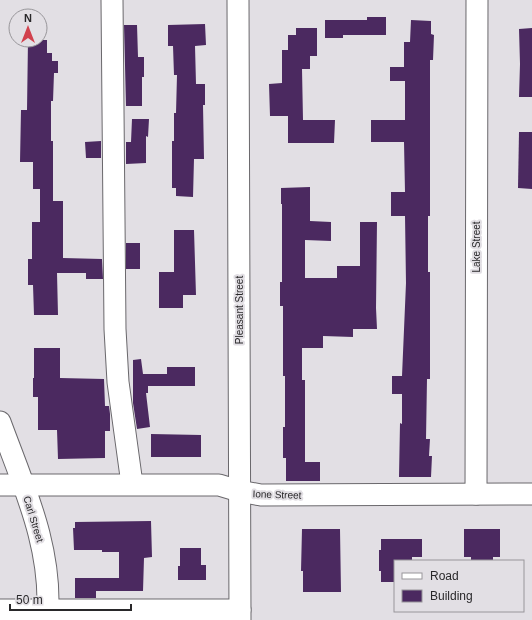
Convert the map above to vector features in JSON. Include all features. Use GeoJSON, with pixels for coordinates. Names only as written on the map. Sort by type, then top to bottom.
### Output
{"type":"FeatureCollection","features":[{"type":"Feature","properties":{"kind":"street"},"geometry":{"type":"LineString","coordinates":[[112,0],[115,329],[118,382],[132,484]]}},
{"type":"Feature","properties":{"kind":"street","name":"Pleasant Street"},"geometry":{"type":"LineString","coordinates":[[238,0],[240,615]]}},
{"type":"Feature","properties":{"kind":"street","name":"Lake Street"},"geometry":{"type":"LineString","coordinates":[[476,494],[477,0]]}},
{"type":"Feature","properties":{"kind":"street","name":"Carl Street"},"geometry":{"type":"LineString","coordinates":[[0,422],[33,509],[44,552],[48,587],[48,615]]}},
{"type":"Feature","properties":{"kind":"street","name":"Ione Street"},"geometry":{"type":"LineString","coordinates":[[0,485],[218,485],[261,495],[532,494]]}},
{"type":"Feature","properties":{"kind":"street"},"geometry":{"type":"LineString","coordinates":[[0,610],[48,615],[240,615]]}},
{"type":"Feature","properties":{"kind":"building"},"geometry":{"type":"Polygon","coordinates":[[[367,17],[386,17],[386,35],[343,35],[343,38],[325,38],[325,20],[367,20],[367,17]]]}},
{"type":"Feature","properties":{"kind":"building"},"geometry":{"type":"Polygon","coordinates":[[[411,20],[431,21],[431,34],[434,35],[433,60],[430,60],[430,216],[428,216],[428,272],[430,272],[430,379],[427,379],[426,439],[430,439],[429,456],[432,456],[431,477],[399,477],[402,394],[392,394],[392,376],[402,376],[406,283],[405,216],[391,216],[391,192],[405,192],[404,142],[371,142],[371,120],[405,120],[405,81],[390,81],[390,67],[404,67],[404,42],[410,42],[411,20]]]}},
{"type":"Feature","properties":{"kind":"building"},"geometry":{"type":"Polygon","coordinates":[[[205,24],[206,45],[195,46],[196,84],[205,84],[205,105],[203,105],[204,159],[194,159],[193,197],[176,196],[176,188],[172,188],[172,141],[174,141],[174,113],[176,113],[177,75],[174,75],[173,46],[168,46],[168,25],[205,24]]]}},
{"type":"Feature","properties":{"kind":"building"},"geometry":{"type":"Polygon","coordinates":[[[124,25],[137,25],[138,57],[144,57],[142,106],[126,106],[124,25]]]}},
{"type":"Feature","properties":{"kind":"building"},"geometry":{"type":"Polygon","coordinates":[[[296,28],[317,28],[317,56],[310,56],[310,69],[302,69],[303,120],[335,120],[334,143],[288,143],[288,116],[270,116],[269,84],[282,83],[282,50],[288,50],[288,35],[296,35],[296,28]]]}},
{"type":"Feature","properties":{"kind":"building"},"geometry":{"type":"Polygon","coordinates":[[[532,28],[532,97],[519,97],[519,29],[532,28]]]}},
{"type":"Feature","properties":{"kind":"building"},"geometry":{"type":"Polygon","coordinates":[[[28,48],[47,48],[47,53],[52,53],[52,61],[58,61],[58,73],[54,73],[53,101],[51,101],[51,141],[53,141],[53,201],[63,201],[63,258],[102,259],[103,279],[86,279],[86,273],[57,273],[58,315],[34,315],[33,285],[28,285],[28,259],[32,259],[32,222],[40,222],[40,189],[33,189],[33,162],[20,162],[21,110],[27,110],[28,48]]]}},
{"type":"Feature","properties":{"kind":"building"},"geometry":{"type":"Polygon","coordinates":[[[132,119],[149,119],[148,137],[146,136],[146,163],[126,164],[126,142],[131,142],[132,119]]]}},
{"type":"Feature","properties":{"kind":"building"},"geometry":{"type":"Polygon","coordinates":[[[519,132],[532,132],[532,189],[518,188],[519,132]]]}},
{"type":"Feature","properties":{"kind":"building"},"geometry":{"type":"Polygon","coordinates":[[[101,141],[101,158],[86,158],[85,142],[101,141]]]}},
{"type":"Feature","properties":{"kind":"building"},"geometry":{"type":"Polygon","coordinates":[[[310,187],[310,221],[331,222],[331,241],[305,240],[305,278],[337,278],[337,266],[360,266],[360,222],[377,222],[377,329],[353,329],[353,337],[323,336],[323,348],[302,348],[302,380],[305,380],[305,462],[320,462],[320,481],[286,481],[286,458],[283,458],[283,427],[285,427],[285,376],[283,376],[283,306],[280,306],[280,282],[282,282],[281,188],[310,187]]]}},
{"type":"Feature","properties":{"kind":"building"},"geometry":{"type":"Polygon","coordinates":[[[174,230],[194,230],[196,295],[183,295],[183,308],[159,308],[159,272],[174,272],[174,230]]]}},
{"type":"Feature","properties":{"kind":"building"},"geometry":{"type":"Polygon","coordinates":[[[126,243],[140,243],[140,269],[126,269],[126,243]]]}},
{"type":"Feature","properties":{"kind":"building"},"geometry":{"type":"Polygon","coordinates":[[[34,348],[60,348],[60,378],[104,379],[105,406],[109,406],[110,414],[110,431],[105,431],[105,458],[58,459],[57,430],[38,430],[38,397],[33,397],[34,348]]]}},
{"type":"Feature","properties":{"kind":"building"},"geometry":{"type":"Polygon","coordinates":[[[141,359],[143,374],[167,374],[167,367],[195,367],[195,386],[148,386],[148,393],[146,393],[150,427],[137,429],[133,403],[133,360],[141,359]]]}},
{"type":"Feature","properties":{"kind":"building"},"geometry":{"type":"Polygon","coordinates":[[[151,434],[201,435],[201,457],[151,457],[151,434]]]}},
{"type":"Feature","properties":{"kind":"building"},"geometry":{"type":"Polygon","coordinates":[[[151,521],[152,557],[144,558],[143,591],[96,591],[96,598],[75,598],[75,578],[119,578],[119,552],[102,552],[102,550],[74,550],[73,528],[75,528],[75,522],[151,521]]]}},
{"type":"Feature","properties":{"kind":"building"},"geometry":{"type":"Polygon","coordinates":[[[302,529],[340,529],[341,592],[303,592],[303,571],[301,571],[302,529]]]}},
{"type":"Feature","properties":{"kind":"building"},"geometry":{"type":"Polygon","coordinates":[[[464,529],[500,529],[500,557],[493,557],[493,560],[471,560],[471,557],[464,557],[464,529]]]}},
{"type":"Feature","properties":{"kind":"building"},"geometry":{"type":"Polygon","coordinates":[[[381,539],[422,539],[422,557],[412,557],[412,560],[394,560],[394,582],[381,582],[381,571],[379,571],[379,550],[381,550],[381,539]]]}},
{"type":"Feature","properties":{"kind":"building"},"geometry":{"type":"Polygon","coordinates":[[[180,548],[201,548],[201,565],[206,565],[206,580],[178,580],[180,548]]]}}]}
